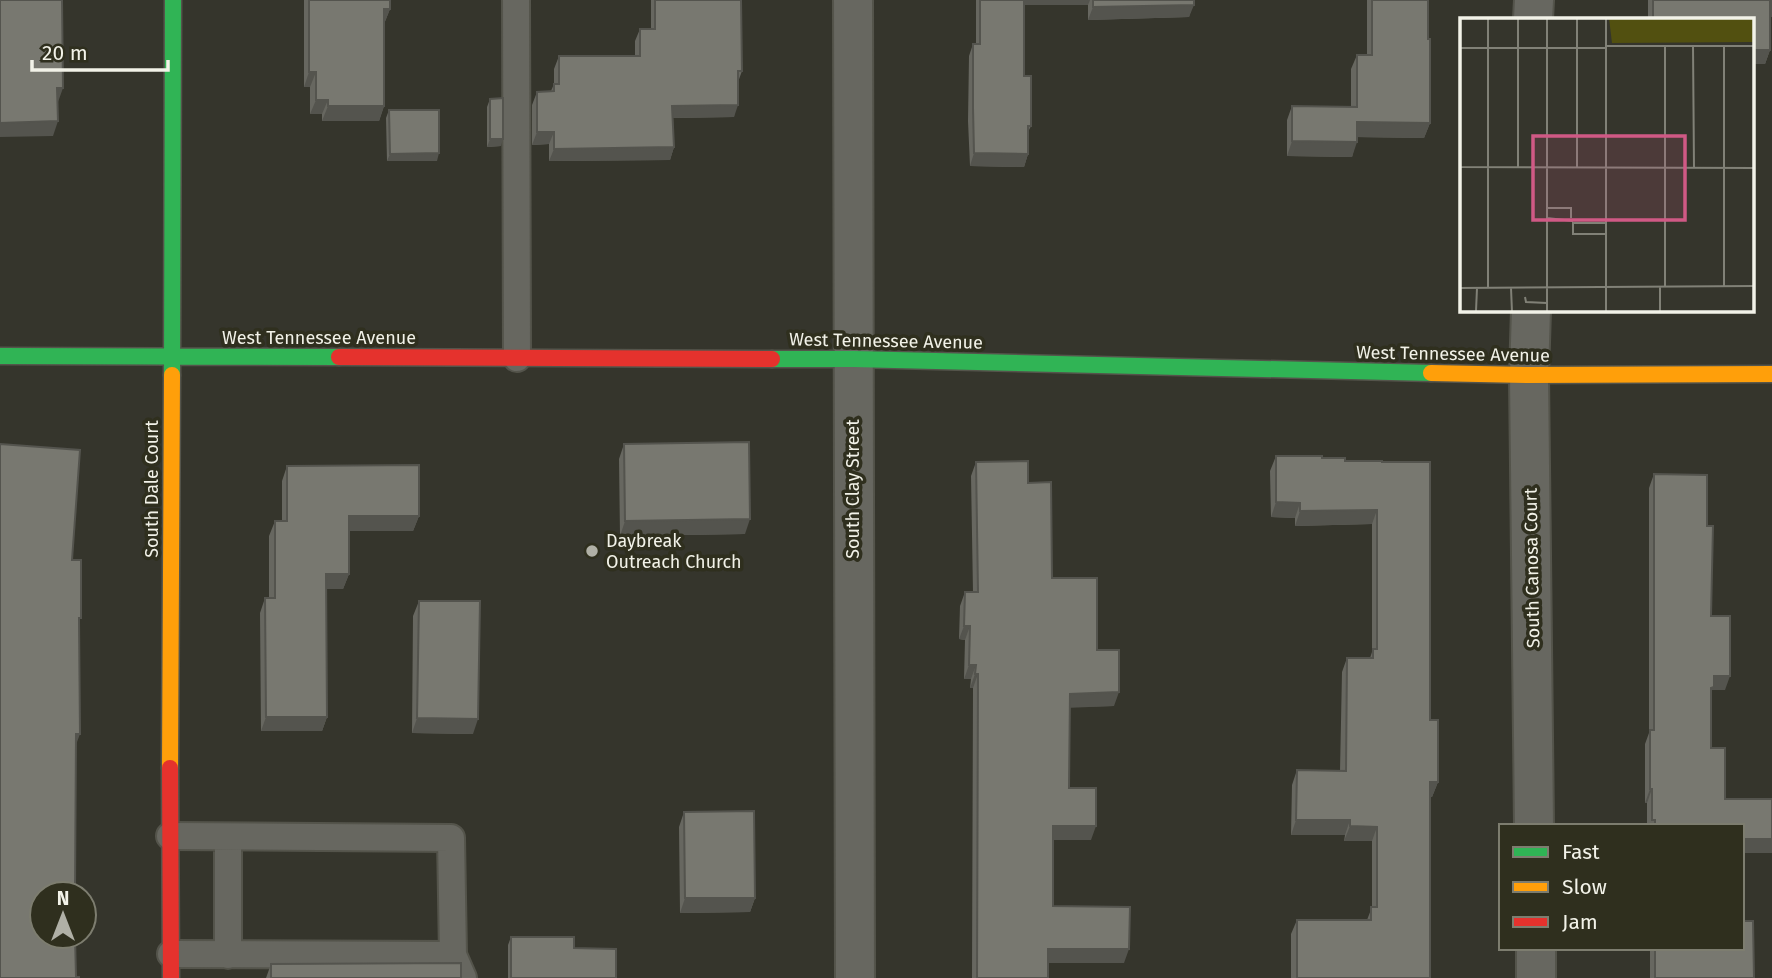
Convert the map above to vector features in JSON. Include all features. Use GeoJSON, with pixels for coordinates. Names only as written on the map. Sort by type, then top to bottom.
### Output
{"type":"FeatureCollection","features":[{"type":"Feature","properties":{"kind":"street","name":"South Dale Court"},"geometry":{"type":"LineString","coordinates":[[171,966],[173,0]]}},
{"type":"Feature","properties":{"kind":"street","name":"South Clay Street"},"geometry":{"type":"LineString","coordinates":[[853,0],[855,978]]}},
{"type":"Feature","properties":{"kind":"street"},"geometry":{"type":"LineString","coordinates":[[1533,18],[1534,0]]}},
{"type":"Feature","properties":{"kind":"street","name":"South Canosa Court"},"geometry":{"type":"LineString","coordinates":[[1531,312],[1529,375],[1534,824]]}},
{"type":"Feature","properties":{"kind":"street","name":"West Tennessee Avenue"},"geometry":{"type":"LineString","coordinates":[[0,356],[853,359],[1529,375],[1772,374]]}},
{"type":"Feature","properties":{"kind":"street"},"geometry":{"type":"LineString","coordinates":[[1536,950],[1536,978]]}},
{"type":"Feature","properties":{"kind":"lane"},"geometry":{"type":"LineString","coordinates":[[516,0],[517,358]]}},
{"type":"Feature","properties":{"kind":"lane"},"geometry":{"type":"LineString","coordinates":[[170,836],[451,838],[458,966],[228,955],[171,966]]}},
{"type":"Feature","properties":{"kind":"lane"},"geometry":{"type":"LineString","coordinates":[[228,838],[228,955]]}},
{"type":"Feature","properties":{"kind":"building"},"geometry":{"type":"Polygon","coordinates":[[[0,0],[62,0],[63,88],[57,88],[58,121],[0,123],[0,0]]]}},
{"type":"Feature","properties":{"kind":"building"},"geometry":{"type":"Polygon","coordinates":[[[309,0],[390,0],[390,9],[384,9],[384,106],[328,106],[328,100],[316,100],[316,72],[309,72],[309,0]]]}},
{"type":"Feature","properties":{"kind":"building"},"geometry":{"type":"Polygon","coordinates":[[[655,0],[741,0],[742,71],[738,71],[738,105],[672,106],[674,147],[554,149],[554,132],[537,132],[537,92],[554,91],[554,84],[559,84],[559,56],[640,56],[640,29],[655,29],[655,0]]]}},
{"type":"Feature","properties":{"kind":"building"},"geometry":{"type":"Polygon","coordinates":[[[980,0],[1024,0],[1024,76],[1031,76],[1028,154],[974,153],[973,44],[980,44],[980,0]]]}},
{"type":"Feature","properties":{"kind":"building"},"geometry":{"type":"Polygon","coordinates":[[[1093,0],[1194,0],[1194,5],[1093,7],[1093,0]]]}},
{"type":"Feature","properties":{"kind":"building"},"geometry":{"type":"Polygon","coordinates":[[[1372,0],[1428,0],[1430,123],[1357,122],[1357,142],[1292,141],[1292,106],[1357,107],[1357,55],[1372,55],[1372,0]]]}},
{"type":"Feature","properties":{"kind":"building"},"geometry":{"type":"Polygon","coordinates":[[[1653,0],[1772,0],[1770,50],[1754,50],[1754,18],[1653,18],[1653,0]]]}},
{"type":"Feature","properties":{"kind":"building"},"geometry":{"type":"Polygon","coordinates":[[[503,98],[503,139],[490,139],[490,99],[503,98]]]}},
{"type":"Feature","properties":{"kind":"building"},"geometry":{"type":"Polygon","coordinates":[[[389,110],[439,110],[439,153],[390,154],[389,110]]]}},
{"type":"Feature","properties":{"kind":"building"},"geometry":{"type":"Polygon","coordinates":[[[749,442],[750,519],[625,521],[624,444],[749,442]]]}},
{"type":"Feature","properties":{"kind":"building"},"geometry":{"type":"Polygon","coordinates":[[[0,444],[80,450],[72,560],[81,560],[80,734],[76,734],[75,880],[28,880],[28,950],[75,950],[76,977],[79,978],[0,978],[0,444]]]}},
{"type":"Feature","properties":{"kind":"building"},"geometry":{"type":"Polygon","coordinates":[[[1276,456],[1322,456],[1345,458],[1345,461],[1430,462],[1430,720],[1438,720],[1438,782],[1430,782],[1430,978],[1297,978],[1297,920],[1371,920],[1371,907],[1377,907],[1377,827],[1350,826],[1350,820],[1296,820],[1297,770],[1346,771],[1347,658],[1373,658],[1373,649],[1377,649],[1377,510],[1300,511],[1300,503],[1276,502],[1276,456]]]}},
{"type":"Feature","properties":{"kind":"building"},"geometry":{"type":"Polygon","coordinates":[[[1028,461],[1028,483],[1051,482],[1052,578],[1097,578],[1097,650],[1119,650],[1119,692],[1070,694],[1069,788],[1096,788],[1096,826],[1053,826],[1053,906],[1130,907],[1129,949],[1048,949],[1048,978],[977,978],[978,674],[975,674],[976,665],[969,665],[970,626],[964,626],[965,592],[978,592],[976,462],[1028,461]]]}},
{"type":"Feature","properties":{"kind":"building"},"geometry":{"type":"Polygon","coordinates":[[[419,465],[419,516],[349,516],[349,574],[326,574],[327,717],[266,717],[265,598],[275,598],[275,521],[287,521],[287,466],[419,465]]]}},
{"type":"Feature","properties":{"kind":"building"},"geometry":{"type":"Polygon","coordinates":[[[1654,474],[1707,475],[1707,526],[1713,526],[1711,616],[1730,616],[1730,676],[1714,676],[1714,687],[1711,688],[1711,748],[1725,748],[1725,799],[1772,799],[1772,839],[1744,839],[1744,824],[1655,824],[1655,820],[1652,820],[1650,789],[1650,730],[1654,730],[1654,474]]]}},
{"type":"Feature","properties":{"kind":"building"},"geometry":{"type":"Polygon","coordinates":[[[419,601],[480,601],[478,719],[417,718],[419,601]]]}},
{"type":"Feature","properties":{"kind":"building"},"geometry":{"type":"Polygon","coordinates":[[[754,811],[755,898],[685,898],[684,812],[754,811]]]}},
{"type":"Feature","properties":{"kind":"building"},"geometry":{"type":"Polygon","coordinates":[[[1744,921],[1753,921],[1754,978],[1655,978],[1655,950],[1744,950],[1744,921]]]}},
{"type":"Feature","properties":{"kind":"building"},"geometry":{"type":"Polygon","coordinates":[[[511,937],[574,937],[574,948],[616,949],[616,978],[511,978],[511,937]]]}},
{"type":"Feature","properties":{"kind":"building"},"geometry":{"type":"Polygon","coordinates":[[[461,963],[461,978],[271,978],[271,964],[461,963]]]}},
{"type":"Feature","properties":{"kind":"traffic: fast"},"geometry":{"type":"LineString","coordinates":[[172,375],[173,0]]}},
{"type":"Feature","properties":{"kind":"traffic: fast"},"geometry":{"type":"LineString","coordinates":[[0,356],[339,357]]}},
{"type":"Feature","properties":{"kind":"traffic: fast"},"geometry":{"type":"LineString","coordinates":[[772,359],[1431,373]]}},
{"type":"Feature","properties":{"kind":"traffic: slow"},"geometry":{"type":"LineString","coordinates":[[1431,373],[1772,374]]}},
{"type":"Feature","properties":{"kind":"traffic: slow"},"geometry":{"type":"LineString","coordinates":[[170,768],[172,375]]}},
{"type":"Feature","properties":{"kind":"traffic: jam"},"geometry":{"type":"LineString","coordinates":[[339,357],[772,359]]}},
{"type":"Feature","properties":{"kind":"traffic: jam"},"geometry":{"type":"LineString","coordinates":[[170,768],[171,978]]}},
{"type":"Feature","properties":{"kind":"place","name":"Daybreak Outreach Church"},"geometry":{"type":"Point","coordinates":[592,551]}}]}
